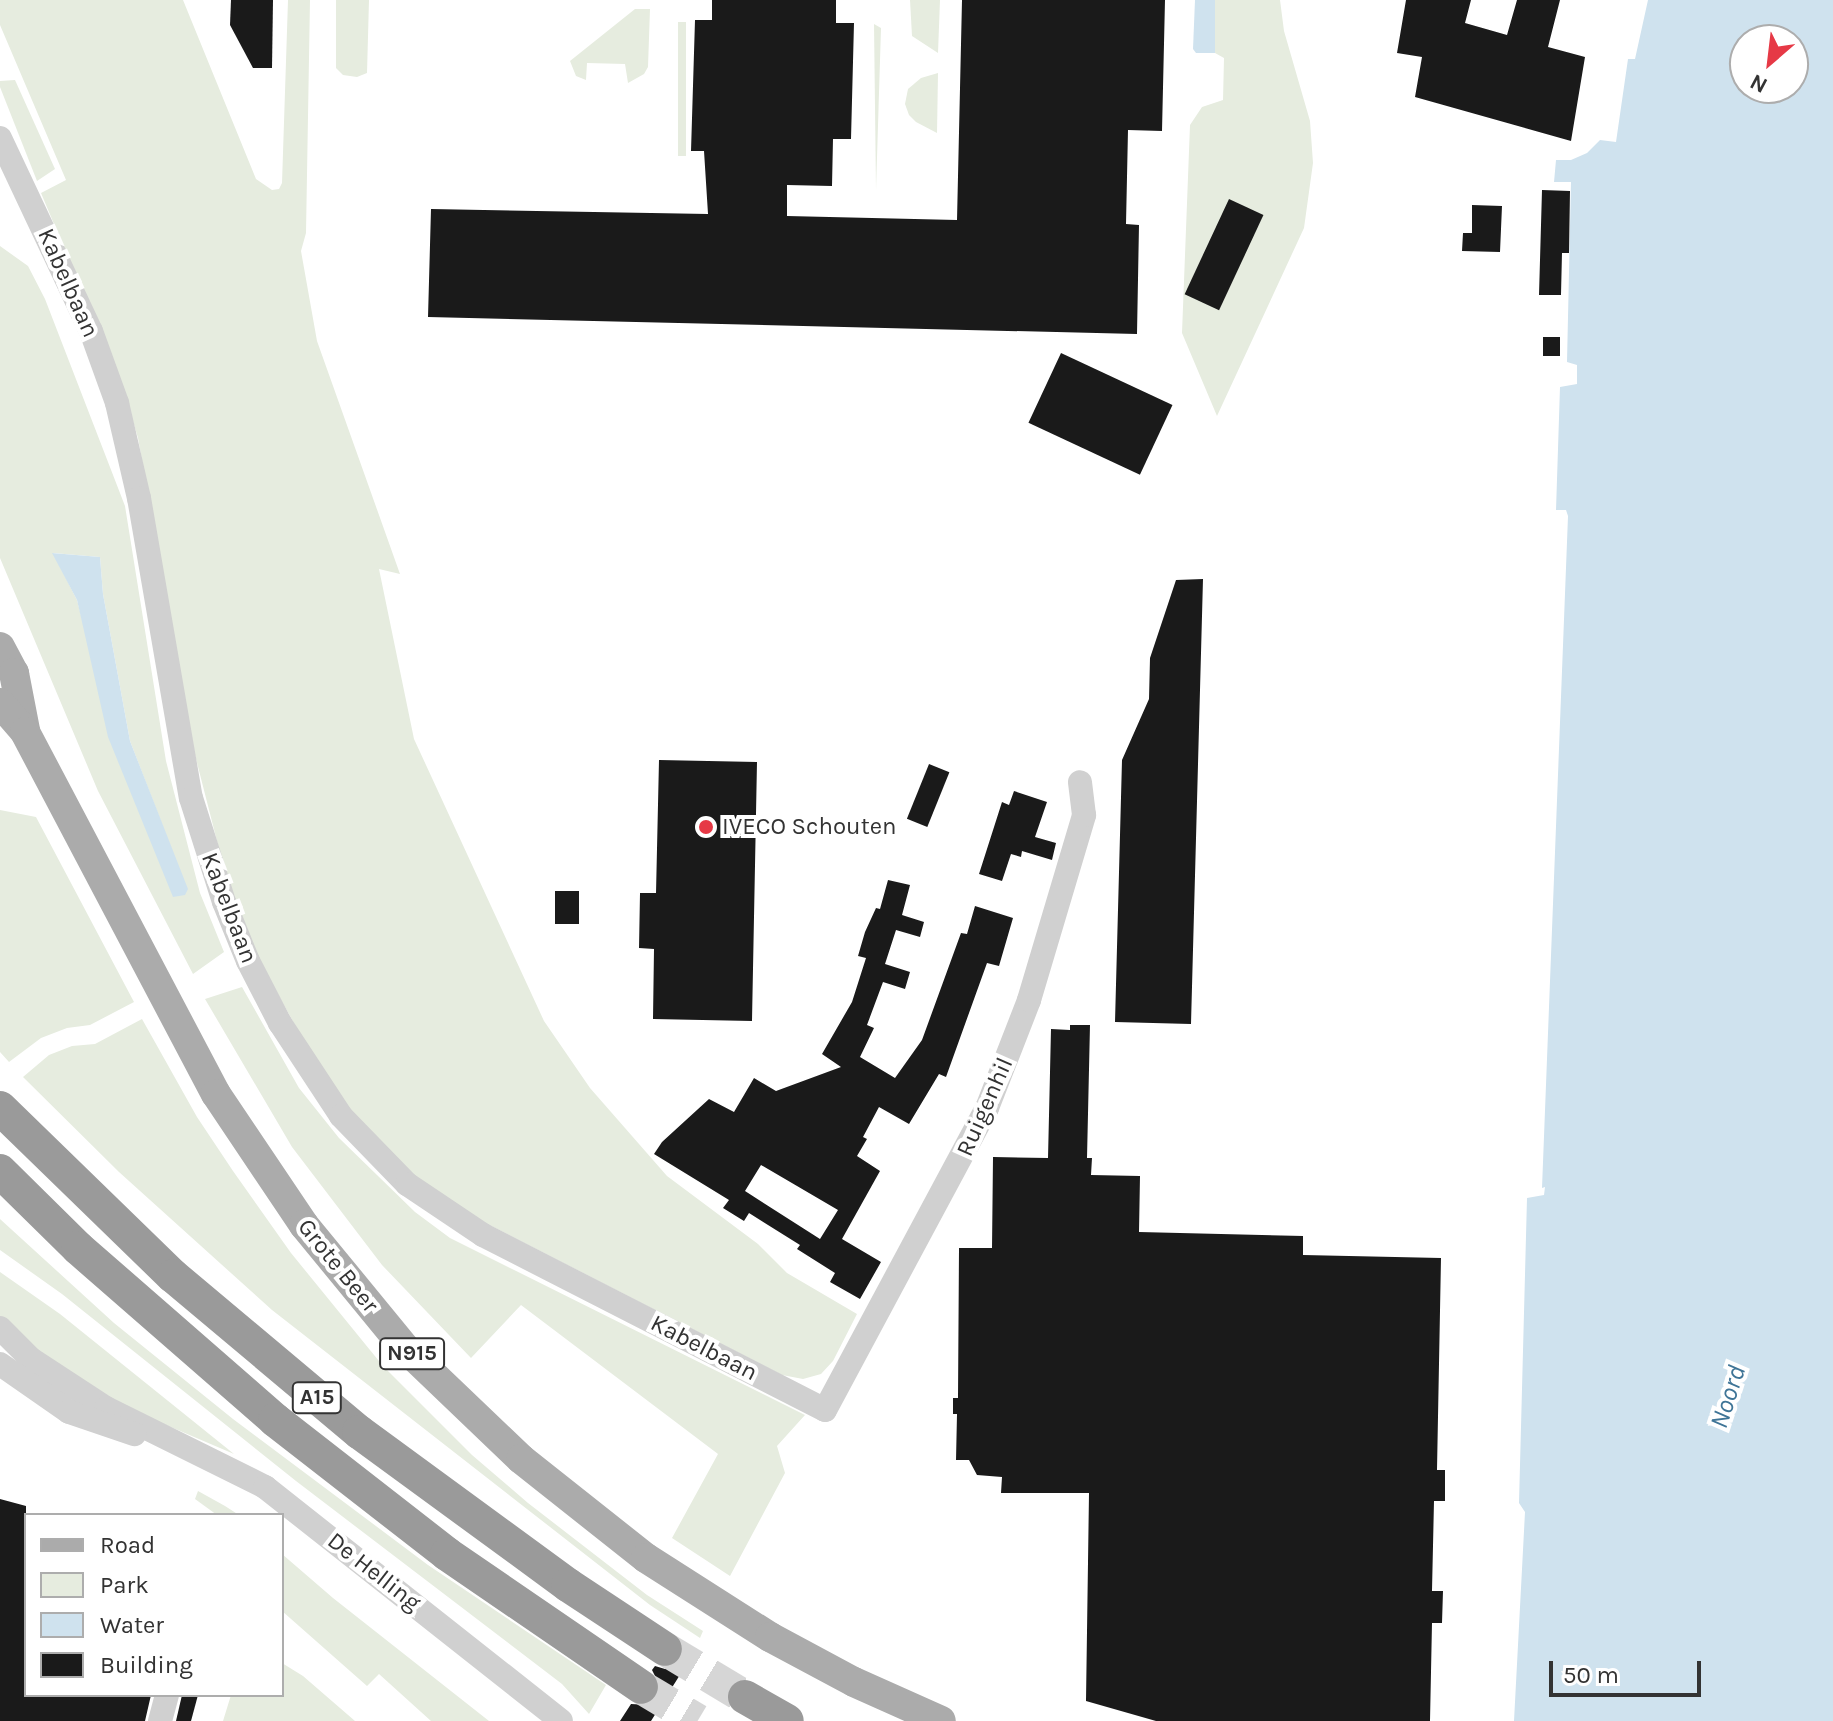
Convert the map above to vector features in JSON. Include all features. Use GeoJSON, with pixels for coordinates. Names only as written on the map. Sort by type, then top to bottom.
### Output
{"type":"FeatureCollection","features":[{"type":"Feature","properties":{"kind":"highway","name":"A15"},"geometry":{"type":"LineString","coordinates":[[0,1108],[173,1276],[359,1432],[555,1576],[665,1649]]}},
{"type":"Feature","properties":{"kind":"highway","name":"A15"},"geometry":{"type":"LineString","coordinates":[[0,1171],[111,1278],[275,1420],[447,1554],[641,1687]]}},
{"type":"Feature","properties":{"kind":"highway"},"geometry":{"type":"LineString","coordinates":[[745,1697],[787,1721]]}},
{"type":"Feature","properties":{"kind":"main road","name":"Grote Beer"},"geometry":{"type":"LineString","coordinates":[[0,647],[14,673],[25,732]]}},
{"type":"Feature","properties":{"kind":"main road","name":"Grote Beer"},"geometry":{"type":"LineString","coordinates":[[0,703],[25,732],[216,1094],[304,1225],[406,1349],[521,1459],[646,1558],[770,1637],[854,1682],[941,1721]]}},
{"type":"Feature","properties":{"kind":"street","name":"Kabelbaan"},"geometry":{"type":"LineString","coordinates":[[3,153],[91,331],[117,403],[139,498],[176,724],[205,848],[248,961],[312,1075],[370,1150],[407,1184],[446,1213],[825,1410]]}},
{"type":"Feature","properties":{"kind":"street","name":"Ruigenhil"},"geometry":{"type":"LineString","coordinates":[[825,1410],[987,1108],[1029,1000],[1084,815],[1080,782]]}},
{"type":"Feature","properties":{"kind":"street","name":"De Helling"},"geometry":{"type":"LineString","coordinates":[[0,1328],[31,1359],[106,1408],[173,1443],[235,1469],[265,1487],[561,1721]]}},
{"type":"Feature","properties":{"kind":"street","name":"De Helling"},"geometry":{"type":"LineString","coordinates":[[0,1364],[69,1412],[105,1426],[173,1443]]}},
{"type":"Feature","properties":{"kind":"street"},"geometry":{"type":"LineString","coordinates":[[160,1721],[166,1697]]}},
{"type":"Feature","properties":{"kind":"green space"},"geometry":{"type":"Polygon","coordinates":[[[0,0],[183,0],[256,179],[272,190],[279,189],[282,183],[288,0],[310,0],[306,233],[301,251],[317,341],[400,574],[379,569],[414,739],[544,1021],[590,1088],[667,1176],[758,1244],[787,1273],[857,1314],[833,1361],[821,1374],[803,1379],[782,1375],[464,1212],[407,1171],[359,1121],[321,1073],[254,950],[228,884],[195,755],[138,438],[124,391],[41,193],[66,180],[0,25],[0,0]]]}},
{"type":"Feature","properties":{"kind":"green space"},"geometry":{"type":"Polygon","coordinates":[[[336,0],[369,0],[367,73],[357,77],[343,75],[336,68],[336,0]]]}},
{"type":"Feature","properties":{"kind":"green space"},"geometry":{"type":"Polygon","coordinates":[[[910,0],[940,0],[938,53],[912,36],[910,0]]]}},
{"type":"Feature","properties":{"kind":"green space"},"geometry":{"type":"Polygon","coordinates":[[[1215,0],[1280,0],[1284,31],[1310,121],[1313,163],[1304,228],[1217,416],[1182,333],[1190,125],[1202,107],[1223,100],[1224,58],[1215,53],[1215,0]]]}},
{"type":"Feature","properties":{"kind":"green space"},"geometry":{"type":"Polygon","coordinates":[[[635,9],[650,9],[648,67],[644,74],[628,83],[625,64],[587,63],[586,80],[576,76],[570,61],[635,9]]]}},
{"type":"Feature","properties":{"kind":"green space"},"geometry":{"type":"Polygon","coordinates":[[[678,22],[686,22],[686,156],[678,156],[678,22]]]}},
{"type":"Feature","properties":{"kind":"green space"},"geometry":{"type":"Polygon","coordinates":[[[874,24],[881,28],[876,190],[874,24]]]}},
{"type":"Feature","properties":{"kind":"green space"},"geometry":{"type":"Polygon","coordinates":[[[938,73],[937,133],[916,122],[905,104],[908,89],[921,78],[938,73]]]}},
{"type":"Feature","properties":{"kind":"green space"},"geometry":{"type":"Polygon","coordinates":[[[15,80],[55,169],[37,181],[0,87],[0,81],[15,80]]]}},
{"type":"Feature","properties":{"kind":"green space"},"geometry":{"type":"Polygon","coordinates":[[[0,246],[28,266],[45,299],[125,506],[166,761],[200,893],[224,952],[193,974],[98,791],[0,558],[0,246]],[[53,553],[77,600],[85,631],[187,889],[130,741],[103,594],[100,557],[53,553]]]}},
{"type":"Feature","properties":{"kind":"green space"},"geometry":{"type":"Polygon","coordinates":[[[0,810],[36,817],[134,1002],[90,1025],[67,1028],[41,1038],[9,1062],[0,1052],[0,810]]]}},
{"type":"Feature","properties":{"kind":"green space"},"geometry":{"type":"Polygon","coordinates":[[[242,987],[299,1088],[339,1138],[415,1212],[450,1238],[805,1415],[777,1446],[785,1473],[730,1576],[672,1538],[718,1454],[521,1305],[471,1358],[382,1265],[292,1147],[205,999],[242,987]]]}},
{"type":"Feature","properties":{"kind":"green space"},"geometry":{"type":"Polygon","coordinates":[[[142,1019],[197,1117],[233,1171],[291,1253],[383,1366],[472,1455],[528,1503],[647,1595],[703,1631],[700,1638],[650,1605],[272,1310],[119,1172],[23,1077],[49,1055],[72,1046],[95,1044],[142,1019]]]}},
{"type":"Feature","properties":{"kind":"green space"},"geometry":{"type":"Polygon","coordinates":[[[0,1219],[114,1323],[233,1419],[428,1565],[606,1685],[589,1714],[562,1684],[296,1481],[62,1294],[0,1250],[0,1219]]]}},
{"type":"Feature","properties":{"kind":"green space"},"geometry":{"type":"Polygon","coordinates":[[[0,1272],[60,1314],[234,1454],[131,1410],[38,1352],[0,1317],[0,1272]]]}},
{"type":"Feature","properties":{"kind":"green space"},"geometry":{"type":"Polygon","coordinates":[[[198,1491],[236,1513],[214,1513],[195,1499],[198,1491]]]}},
{"type":"Feature","properties":{"kind":"green space"},"geometry":{"type":"Polygon","coordinates":[[[284,1556],[489,1721],[431,1721],[379,1674],[367,1686],[284,1613],[284,1556]]]}},
{"type":"Feature","properties":{"kind":"green space"},"geometry":{"type":"Polygon","coordinates":[[[284,1664],[303,1676],[355,1721],[223,1721],[230,1697],[284,1697],[284,1664]]]}},
{"type":"Feature","properties":{"kind":"water"},"geometry":{"type":"Polygon","coordinates":[[[1195,0],[1215,0],[1215,53],[1196,53],[1193,49],[1195,0]]]}},
{"type":"Feature","properties":{"kind":"water","name":"Noord"},"geometry":{"type":"Polygon","coordinates":[[[1648,0],[1833,0],[1833,1721],[1514,1721],[1525,1512],[1519,1503],[1527,1198],[1544,1195],[1545,1187],[1542,1188],[1568,516],[1566,510],[1556,510],[1560,387],[1577,384],[1577,365],[1567,362],[1571,182],[1554,182],[1556,160],[1571,160],[1587,153],[1600,140],[1616,142],[1628,59],[1635,59],[1648,0]]]}},
{"type":"Feature","properties":{"kind":"water"},"geometry":{"type":"Polygon","coordinates":[[[52,553],[100,557],[103,594],[130,741],[188,889],[185,895],[173,897],[108,737],[77,600],[52,553]]]}},
{"type":"Feature","properties":{"kind":"building"},"geometry":{"type":"Polygon","coordinates":[[[231,0],[273,0],[272,68],[253,68],[230,25],[231,0]]]}},
{"type":"Feature","properties":{"kind":"building"},"geometry":{"type":"Polygon","coordinates":[[[712,0],[836,0],[836,23],[854,23],[851,139],[833,139],[832,186],[787,185],[787,216],[957,220],[962,0],[1165,0],[1162,131],[1128,130],[1126,224],[1139,225],[1137,334],[428,317],[431,209],[708,214],[704,151],[691,151],[695,20],[712,20],[712,0]]]}},
{"type":"Feature","properties":{"kind":"building"},"geometry":{"type":"Polygon","coordinates":[[[1406,0],[1471,0],[1465,23],[1507,35],[1517,0],[1560,0],[1548,47],[1585,57],[1571,141],[1415,97],[1422,57],[1397,53],[1406,0]]]}},
{"type":"Feature","properties":{"kind":"building"},"geometry":{"type":"Polygon","coordinates":[[[1542,190],[1570,191],[1569,253],[1562,253],[1561,295],[1539,295],[1542,190]]]}},
{"type":"Feature","properties":{"kind":"building"},"geometry":{"type":"Polygon","coordinates":[[[1229,199],[1263,215],[1219,310],[1185,294],[1229,199]]]}},
{"type":"Feature","properties":{"kind":"building"},"geometry":{"type":"Polygon","coordinates":[[[1472,205],[1502,206],[1500,252],[1462,251],[1463,233],[1472,233],[1472,205]]]}},
{"type":"Feature","properties":{"kind":"building"},"geometry":{"type":"Polygon","coordinates":[[[1543,337],[1560,337],[1560,356],[1543,356],[1543,337]]]}},
{"type":"Feature","properties":{"kind":"building"},"geometry":{"type":"Polygon","coordinates":[[[1061,353],[1172,405],[1140,475],[1028,423],[1061,353]]]}},
{"type":"Feature","properties":{"kind":"building"},"geometry":{"type":"Polygon","coordinates":[[[1203,579],[1191,1024],[1115,1022],[1122,760],[1149,699],[1150,658],[1176,580],[1203,579]]]}},
{"type":"Feature","properties":{"kind":"building","name":"IVECO Schouten"},"geometry":{"type":"Polygon","coordinates":[[[659,760],[757,762],[752,1021],[653,1019],[654,949],[639,948],[640,893],[656,893],[659,760]]]}},
{"type":"Feature","properties":{"kind":"building"},"geometry":{"type":"Polygon","coordinates":[[[929,764],[949,772],[927,827],[907,819],[929,764]]]}},
{"type":"Feature","properties":{"kind":"building"},"geometry":{"type":"Polygon","coordinates":[[[1014,791],[1047,802],[1035,837],[1056,843],[1052,860],[1022,851],[1021,857],[1011,854],[1002,881],[979,874],[1002,802],[1009,805],[1014,791]]]}},
{"type":"Feature","properties":{"kind":"building"},"geometry":{"type":"Polygon","coordinates":[[[888,880],[910,885],[902,915],[924,922],[920,937],[896,930],[885,964],[910,972],[905,989],[883,982],[867,1025],[874,1028],[860,1057],[895,1078],[922,1040],[961,933],[967,934],[975,906],[1013,918],[999,966],[987,963],[946,1077],[939,1074],[909,1124],[879,1107],[863,1137],[867,1139],[857,1156],[880,1171],[842,1239],[881,1262],[860,1299],[830,1282],[835,1273],[797,1249],[800,1245],[749,1213],[744,1221],[723,1208],[729,1200],[654,1154],[662,1142],[709,1099],[734,1112],[754,1078],[776,1091],[841,1067],[822,1054],[852,1002],[866,958],[858,956],[865,932],[876,908],[880,909],[888,880]],[[761,1165],[745,1191],[820,1239],[838,1210],[761,1165]]]}},
{"type":"Feature","properties":{"kind":"building"},"geometry":{"type":"Polygon","coordinates":[[[555,891],[579,891],[579,924],[555,924],[555,891]]]}},
{"type":"Feature","properties":{"kind":"building"},"geometry":{"type":"Polygon","coordinates":[[[1070,1025],[1090,1025],[1087,1158],[1092,1158],[1091,1175],[1140,1176],[1139,1232],[1303,1236],[1303,1255],[1441,1258],[1437,1470],[1445,1470],[1445,1501],[1434,1501],[1432,1591],[1443,1591],[1442,1623],[1432,1623],[1430,1721],[1156,1721],[1086,1701],[1089,1493],[1001,1493],[1002,1477],[977,1475],[969,1460],[956,1460],[957,1414],[953,1414],[953,1398],[958,1398],[959,1248],[992,1248],[993,1157],[1048,1158],[1051,1029],[1070,1030],[1070,1025]]]}},
{"type":"Feature","properties":{"kind":"building"},"geometry":{"type":"Polygon","coordinates":[[[0,1499],[26,1506],[24,1697],[151,1697],[145,1721],[0,1721],[0,1499]]]}},
{"type":"Feature","properties":{"kind":"building"},"geometry":{"type":"Polygon","coordinates":[[[676,1665],[683,1670],[651,1721],[620,1721],[631,1704],[649,1705],[658,1698],[661,1688],[652,1670],[655,1666],[665,1669],[676,1665]]]}},
{"type":"Feature","properties":{"kind":"building"},"geometry":{"type":"Polygon","coordinates":[[[182,1697],[197,1697],[191,1721],[176,1721],[182,1697]]]}},
{"type":"Feature","properties":{"kind":"tunnel"},"geometry":{"type":"LineString","coordinates":[[665,1649],[745,1697]]}},
{"type":"Feature","properties":{"kind":"tunnel"},"geometry":{"type":"LineString","coordinates":[[641,1687],[698,1721]]}},
{"type":"Feature","properties":{"kind":"place","name":"IVECO Schouten"},"geometry":{"type":"Point","coordinates":[706,827]}}]}
